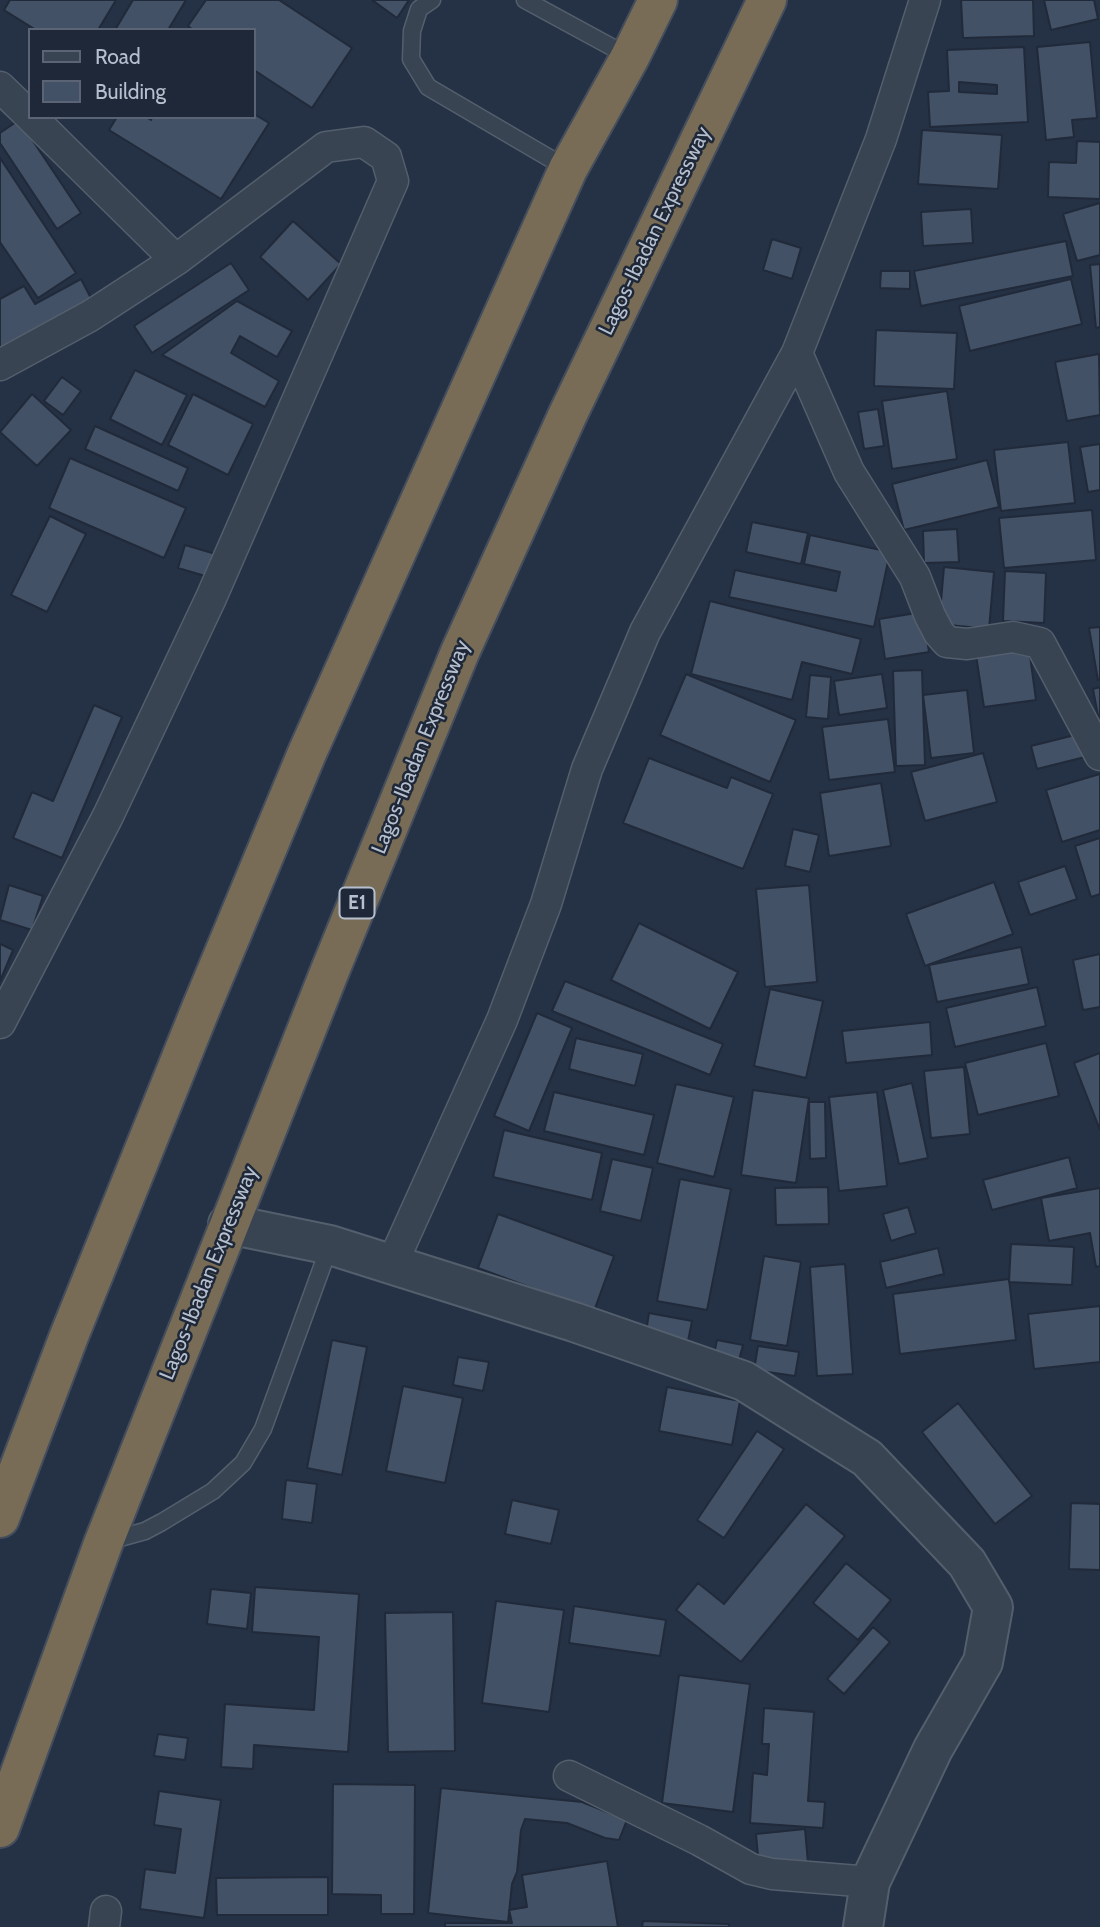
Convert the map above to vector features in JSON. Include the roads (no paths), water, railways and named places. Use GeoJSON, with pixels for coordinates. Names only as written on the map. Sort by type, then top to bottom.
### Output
{"type":"FeatureCollection","features":[{"type":"Feature","properties":{"kind":"highway"},"geometry":{"type":"LineString","coordinates":[[3,1497],[307,753],[568,169],[658,0]]}},
{"type":"Feature","properties":{"kind":"highway","name":"Lagos-Ibadan Expressway"},"geometry":{"type":"LineString","coordinates":[[0,1828],[103,1544],[228,1224],[460,652],[568,414],[767,0]]}},
{"type":"Feature","properties":{"kind":"street"},"geometry":{"type":"LineString","coordinates":[[392,1264],[502,1020],[546,904],[587,769],[645,632],[797,353],[881,139],[925,0]]}},
{"type":"Feature","properties":{"kind":"street"},"geometry":{"type":"LineString","coordinates":[[0,87],[28,115]]}},
{"type":"Feature","properties":{"kind":"street"},"geometry":{"type":"LineString","coordinates":[[32,119],[176,260]]}},
{"type":"Feature","properties":{"kind":"street"},"geometry":{"type":"LineString","coordinates":[[0,365],[90,316],[176,260],[326,147],[364,142],[386,158],[393,181],[211,598],[108,816],[0,1023]]}},
{"type":"Feature","properties":{"kind":"street"},"geometry":{"type":"LineString","coordinates":[[797,353],[849,471],[915,578],[939,633],[947,642],[967,644],[1013,637],[1040,643],[1100,755]]}},
{"type":"Feature","properties":{"kind":"street"},"geometry":{"type":"LineString","coordinates":[[228,1224],[330,1245],[574,1322],[744,1381],[867,1458],[967,1563],[993,1607],[983,1662],[933,1749],[870,1882],[863,1927]]}},
{"type":"Feature","properties":{"kind":"street"},"geometry":{"type":"LineString","coordinates":[[569,1776],[699,1840],[751,1869],[772,1874],[870,1882]]}},
{"type":"Feature","properties":{"kind":"lane"},"geometry":{"type":"LineString","coordinates":[[432,0],[419,9],[412,31],[411,59],[428,87],[568,169]]}},
{"type":"Feature","properties":{"kind":"lane"},"geometry":{"type":"LineString","coordinates":[[525,0],[630,57]]}},
{"type":"Feature","properties":{"kind":"lane"},"geometry":{"type":"LineString","coordinates":[[103,1544],[145,1531],[162,1522],[213,1491],[243,1463],[263,1429],[330,1245]]}}]}
